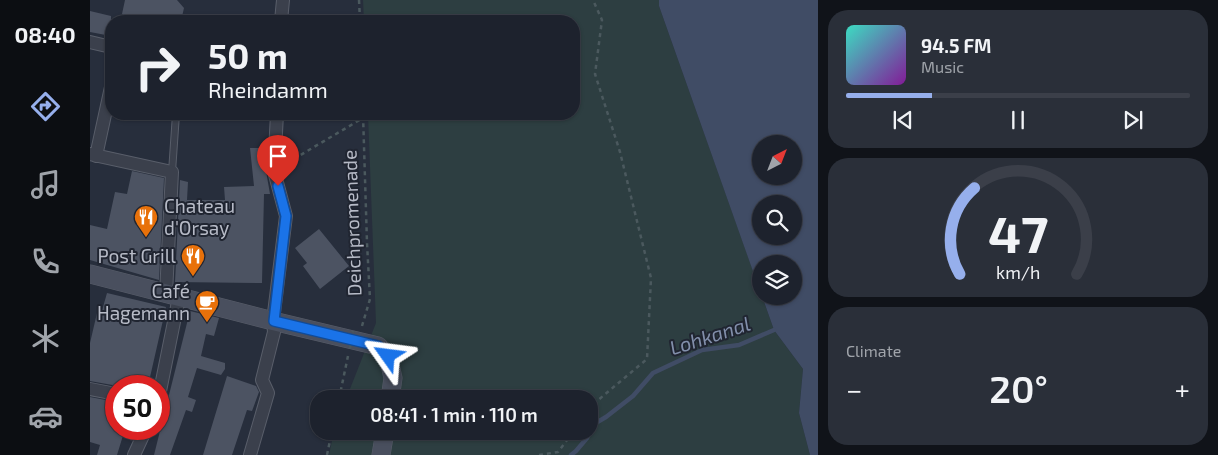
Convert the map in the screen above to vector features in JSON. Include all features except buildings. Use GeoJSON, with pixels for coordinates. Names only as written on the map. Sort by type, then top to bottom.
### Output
{"type":"FeatureCollection","features":[{"type":"Feature","properties":{"kind":"main road"},"geometry":{"type":"LineString","coordinates":[[90,274],[378,346],[388,356],[393,378],[391,390]]}},
{"type":"Feature","properties":{"kind":"main road"},"geometry":{"type":"LineString","coordinates":[[380,455],[383,440]]}},
{"type":"Feature","properties":{"kind":"street"},"geometry":{"type":"LineString","coordinates":[[281,15],[282,0]]}},
{"type":"Feature","properties":{"kind":"street"},"geometry":{"type":"LineString","coordinates":[[90,42],[105,46]]}},
{"type":"Feature","properties":{"kind":"street"},"geometry":{"type":"LineString","coordinates":[[105,110],[93,155],[172,172],[172,296],[162,375]]}},
{"type":"Feature","properties":{"kind":"street"},"geometry":{"type":"LineString","coordinates":[[250,455],[268,393],[262,380],[274,332],[286,216],[274,171],[277,120]]}},
{"type":"Feature","properties":{"kind":"street"},"geometry":{"type":"LineString","coordinates":[[90,389],[105,392]]}},
{"type":"Feature","properties":{"kind":"street"},"geometry":{"type":"LineString","coordinates":[[134,455],[141,440]]}},
{"type":"Feature","properties":{"kind":"lane"},"geometry":{"type":"LineString","coordinates":[[172,172],[176,120]]}},
{"type":"Feature","properties":{"kind":"path"},"geometry":{"type":"LineString","coordinates":[[359,0],[360,15]]}},
{"type":"Feature","properties":{"kind":"path"},"geometry":{"type":"LineString","coordinates":[[593,0],[602,20],[595,74],[620,152],[651,278],[647,359],[598,400]]}},
{"type":"Feature","properties":{"kind":"path"},"geometry":{"type":"LineString","coordinates":[[274,171],[357,120]]}},
{"type":"Feature","properties":{"kind":"path","name":"Deichpromenade"},"geometry":{"type":"LineString","coordinates":[[361,330],[370,300],[363,120]]}},
{"type":"Feature","properties":{"kind":"path"},"geometry":{"type":"LineString","coordinates":[[350,348],[353,331]]}},
{"type":"Feature","properties":{"kind":"path"},"geometry":{"type":"LineString","coordinates":[[341,390],[348,352]]}},
{"type":"Feature","properties":{"kind":"path"},"geometry":{"type":"LineString","coordinates":[[327,455],[330,440]]}},
{"type":"Feature","properties":{"kind":"path"},"geometry":{"type":"LineString","coordinates":[[539,455],[558,452],[567,440]]}},
{"type":"Feature","properties":{"kind":"shaded area"},"geometry":{"type":"Polygon","coordinates":[[[363,0],[659,0],[659,6],[752,268],[752,305],[765,305],[774,330],[803,369],[799,413],[810,455],[329,455],[332,440],[598,440],[598,390],[350,390],[376,323],[368,120],[580,120],[580,15],[364,15],[363,0]]]}},
{"type":"Feature","properties":{"kind":"water"},"geometry":{"type":"Polygon","coordinates":[[[659,0],[818,0],[818,455],[810,455],[799,413],[803,369],[774,330],[765,305],[802,305],[802,255],[752,255],[752,269],[659,6],[659,0]]]}},
{"type":"Feature","properties":{"kind":"waterway","name":"Lohkanal"},"geometry":{"type":"LineString","coordinates":[[571,455],[587,438],[594,424],[633,396],[653,373],[702,350],[739,345],[774,330]]}},
{"type":"Feature","properties":{"kind":"place","name":"Chateau d'Orsay"},"geometry":{"type":"Point","coordinates":[146,238]}},
{"type":"Feature","properties":{"kind":"place","name":"Post Grill"},"geometry":{"type":"Point","coordinates":[193,277]}},
{"type":"Feature","properties":{"kind":"place","name":"Café Hagemann"},"geometry":{"type":"Point","coordinates":[207,323]}},
{"type":"Feature","properties":{"kind":"route"},"geometry":{"type":"LineString","coordinates":[[278,186],[286,216],[274,321],[378,346],[388,356]]}}]}
